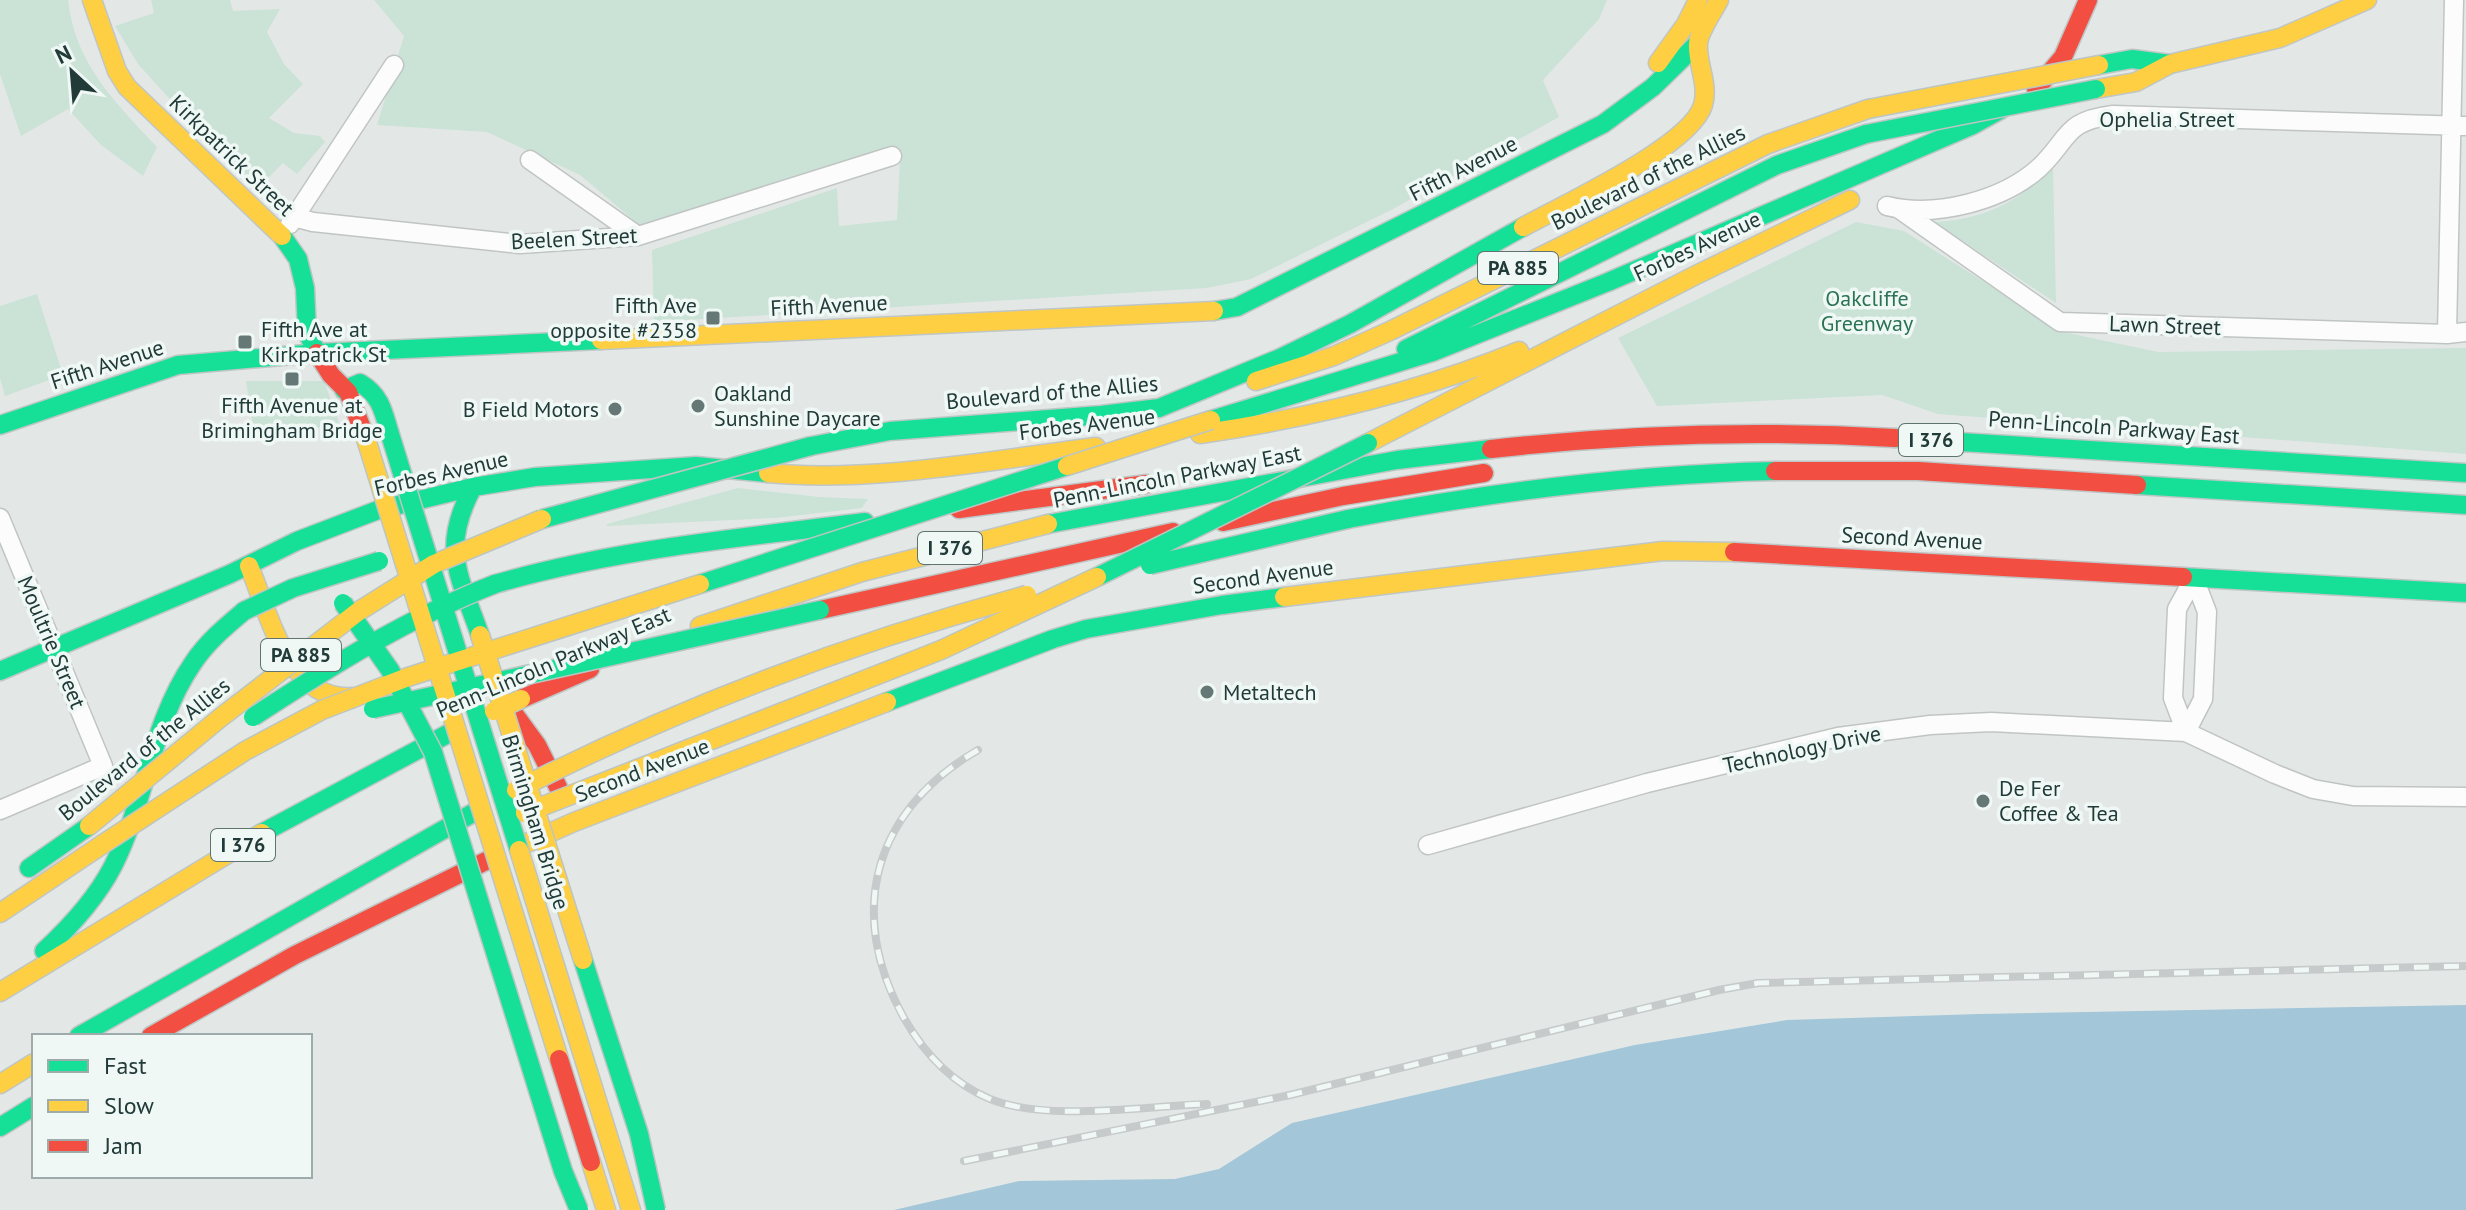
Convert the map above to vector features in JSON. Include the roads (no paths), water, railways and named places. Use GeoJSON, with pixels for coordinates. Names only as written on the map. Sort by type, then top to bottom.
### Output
{"type":"FeatureCollection","features":[{"type":"Feature","properties":{"kind":"main road","name":"Kirkpatrick Street"},"geometry":{"type":"LineString","coordinates":[[92,0],[117,71],[127,87],[282,236],[298,259],[305,288],[307,332],[317,353]]}},
{"type":"Feature","properties":{"kind":"main road","name":"Fifth Avenue"},"geometry":{"type":"LineString","coordinates":[[1622,110],[1686,24],[1698,0]]}},
{"type":"Feature","properties":{"kind":"main road","name":"Fifth Avenue"},"geometry":{"type":"LineString","coordinates":[[0,424],[178,365],[317,353],[1207,312],[1237,307],[1603,124],[1653,87],[1698,43],[1719,0]]}},
{"type":"Feature","properties":{"kind":"main road"},"geometry":{"type":"LineString","coordinates":[[1891,180],[1992,130],[2017,111],[2063,57],[2088,0]]}},
{"type":"Feature","properties":{"kind":"main road","name":"Boulevard of the Allies"},"geometry":{"type":"LineString","coordinates":[[0,913],[203,777],[297,722],[408,677],[1313,387],[1402,351],[1777,165],[1866,134],[2136,82],[2170,64],[2280,38],[2367,0]]}},
{"type":"Feature","properties":{"kind":"main road"},"geometry":{"type":"LineString","coordinates":[[1159,408],[1280,358],[1350,324],[1672,143],[1691,126],[1703,106],[1705,84],[1698,43]]}},
{"type":"Feature","properties":{"kind":"main road","name":"Boulevard of the Allies"},"geometry":{"type":"LineString","coordinates":[[12,880],[89,826],[220,718],[378,597],[434,564],[536,521],[811,446],[890,431],[1159,408],[1246,385],[1348,350],[1768,144],[1834,119],[1868,109],[2132,59],[2170,64]]}},
{"type":"Feature","properties":{"kind":"main road"},"geometry":{"type":"LineString","coordinates":[[1313,387],[1433,352],[1608,282],[1973,125],[2040,83]]}},
{"type":"Feature","properties":{"kind":"main road","name":"Forbes Avenue"},"geometry":{"type":"LineString","coordinates":[[0,671],[249,566],[305,552],[378,510],[473,487],[535,477],[696,466],[797,476],[872,474],[1269,425],[1341,410],[1445,380],[1696,275],[1864,194]]}},
{"type":"Feature","properties":{"kind":"main road"},"geometry":{"type":"LineString","coordinates":[[239,946],[525,813],[941,650],[1368,443],[1696,275]]}},
{"type":"Feature","properties":{"kind":"main road"},"geometry":{"type":"LineString","coordinates":[[317,353],[355,405],[606,1210]]}},
{"type":"Feature","properties":{"kind":"main road","name":"Birmingham Bridge"},"geometry":{"type":"LineString","coordinates":[[344,390],[360,383],[379,397],[631,1210]]}},
{"type":"Feature","properties":{"kind":"main road","name":"Penn-Lincoln Parkway East"},"geometry":{"type":"LineString","coordinates":[[0,991],[287,818],[411,752],[521,699],[710,622],[803,590],[921,555],[1099,513],[1397,460],[1579,439],[1686,433],[1781,433],[2466,473]]}},
{"type":"Feature","properties":{"kind":"main road"},"geometry":{"type":"LineString","coordinates":[[1611,462],[1754,457],[1918,471]]}},
{"type":"Feature","properties":{"kind":"main road"},"geometry":{"type":"LineString","coordinates":[[89,826],[360,648],[442,604],[495,584],[611,557],[1174,482],[1397,460]]}},
{"type":"Feature","properties":{"kind":"main road","name":"I 376"},"geometry":{"type":"LineString","coordinates":[[83,1034],[516,790],[685,709],[854,645],[1026,595],[1348,519],[1462,498],[1583,483],[1827,470],[1918,471],[2466,505]]}},
{"type":"Feature","properties":{"kind":"main road"},"geometry":{"type":"LineString","coordinates":[[203,777],[323,725],[371,709],[1343,496],[1506,471]]}},
{"type":"Feature","properties":{"kind":"main road"},"geometry":{"type":"LineString","coordinates":[[473,487],[455,528],[457,564],[639,1134],[656,1210]]}},
{"type":"Feature","properties":{"kind":"main road"},"geometry":{"type":"LineString","coordinates":[[0,991],[66,930],[101,886],[126,836],[176,688],[205,645],[244,611],[303,583],[450,541],[536,521]]}},
{"type":"Feature","properties":{"kind":"main road","name":"Second Avenue"},"geometry":{"type":"LineString","coordinates":[[155,1034],[376,913],[574,822],[1086,629],[1222,605],[1663,551],[1733,552],[2466,593]]}},
{"type":"Feature","properties":{"kind":"main road"},"geometry":{"type":"LineString","coordinates":[[305,552],[396,679],[433,752],[563,1171],[579,1210]]}},
{"type":"Feature","properties":{"kind":"main road"},"geometry":{"type":"LineString","coordinates":[[249,566],[291,662],[298,674],[315,690],[335,698],[346,698],[371,694],[445,672],[479,678],[500,694],[537,745],[574,822]]}},
{"type":"Feature","properties":{"kind":"main road"},"geometry":{"type":"LineString","coordinates":[[0,1084],[32,1064]]}},
{"type":"Feature","properties":{"kind":"main road"},"geometry":{"type":"LineString","coordinates":[[0,1127],[32,1107]]}},
{"type":"Feature","properties":{"kind":"street"},"geometry":{"type":"LineString","coordinates":[[2447,334],[2459,126],[2454,0]]}},
{"type":"Feature","properties":{"kind":"street"},"geometry":{"type":"LineString","coordinates":[[282,236],[394,65]]}},
{"type":"Feature","properties":{"kind":"street","name":"Ophelia Street"},"geometry":{"type":"LineString","coordinates":[[1893,208],[1957,206],[1994,196],[2026,178],[2040,166],[2069,130],[2091,118],[2113,115],[2459,126]]}},
{"type":"Feature","properties":{"kind":"street","name":"Beelen Street"},"geometry":{"type":"LineString","coordinates":[[294,217],[313,222],[520,244],[638,236],[892,156]]}},
{"type":"Feature","properties":{"kind":"street"},"geometry":{"type":"LineString","coordinates":[[530,160],[638,236]]}},
{"type":"Feature","properties":{"kind":"street","name":"Lawn Street"},"geometry":{"type":"LineString","coordinates":[[1893,208],[2060,322],[2447,334],[2466,332]]}},
{"type":"Feature","properties":{"kind":"street","name":"Moultrie Street"},"geometry":{"type":"LineString","coordinates":[[0,518],[103,766],[0,810]]}},
{"type":"Feature","properties":{"kind":"street"},"geometry":{"type":"LineString","coordinates":[[2186,732],[2173,698],[2177,609],[2194,578]]}},
{"type":"Feature","properties":{"kind":"street"},"geometry":{"type":"LineString","coordinates":[[2186,732],[2203,699],[2205,670],[2207,612],[2194,578]]}},
{"type":"Feature","properties":{"kind":"street","name":"Technology Drive"},"geometry":{"type":"LineString","coordinates":[[1428,845],[1647,783],[1838,737],[1930,725],[1991,722],[2186,732],[2313,789],[2353,796],[2466,797]]}},
{"type":"Feature","properties":{"kind":"water"},"geometry":{"type":"Polygon","coordinates":[[[2466,1005],[2466,1210],[894,1210],[1019,1181],[1175,1179],[1219,1169],[1292,1123],[1635,1045],[1787,1020],[2466,1005]]]}},
{"type":"Feature","properties":{"kind":"railway"},"geometry":{"type":"LineString","coordinates":[[978,750],[943,774],[914,802],[893,833],[880,867],[874,902],[876,940],[886,979],[912,1031],[940,1066],[963,1085],[990,1099],[1013,1106],[1067,1111],[1207,1104]]}},
{"type":"Feature","properties":{"kind":"railway"},"geometry":{"type":"LineString","coordinates":[[964,1161],[1290,1095],[1758,983],[2466,966]]}},
{"type":"Feature","properties":{"kind":"place","name":"Fifth Ave opposite #2358"},"geometry":{"type":"Point","coordinates":[713,318]}},
{"type":"Feature","properties":{"kind":"place","name":"Fifth Ave at Kirkpatrick St"},"geometry":{"type":"Point","coordinates":[245,342]}},
{"type":"Feature","properties":{"kind":"place","name":"Fifth Avenue at Brimingham Bridge"},"geometry":{"type":"Point","coordinates":[292,379]}},
{"type":"Feature","properties":{"kind":"place","name":"Oakland Sunshine Daycare"},"geometry":{"type":"Point","coordinates":[698,406]}},
{"type":"Feature","properties":{"kind":"place","name":"B Field Motors"},"geometry":{"type":"Point","coordinates":[615,409]}},
{"type":"Feature","properties":{"kind":"place","name":"Metaltech"},"geometry":{"type":"Point","coordinates":[1207,692]}},
{"type":"Feature","properties":{"kind":"place","name":"De Fer Coffee & Tea"},"geometry":{"type":"Point","coordinates":[1983,801]}},
{"type":"Feature","properties":{"kind":"park label","name":"Oakcliffe Greenway"},"geometry":{"type":"Point","coordinates":[1867,310]}}]}
